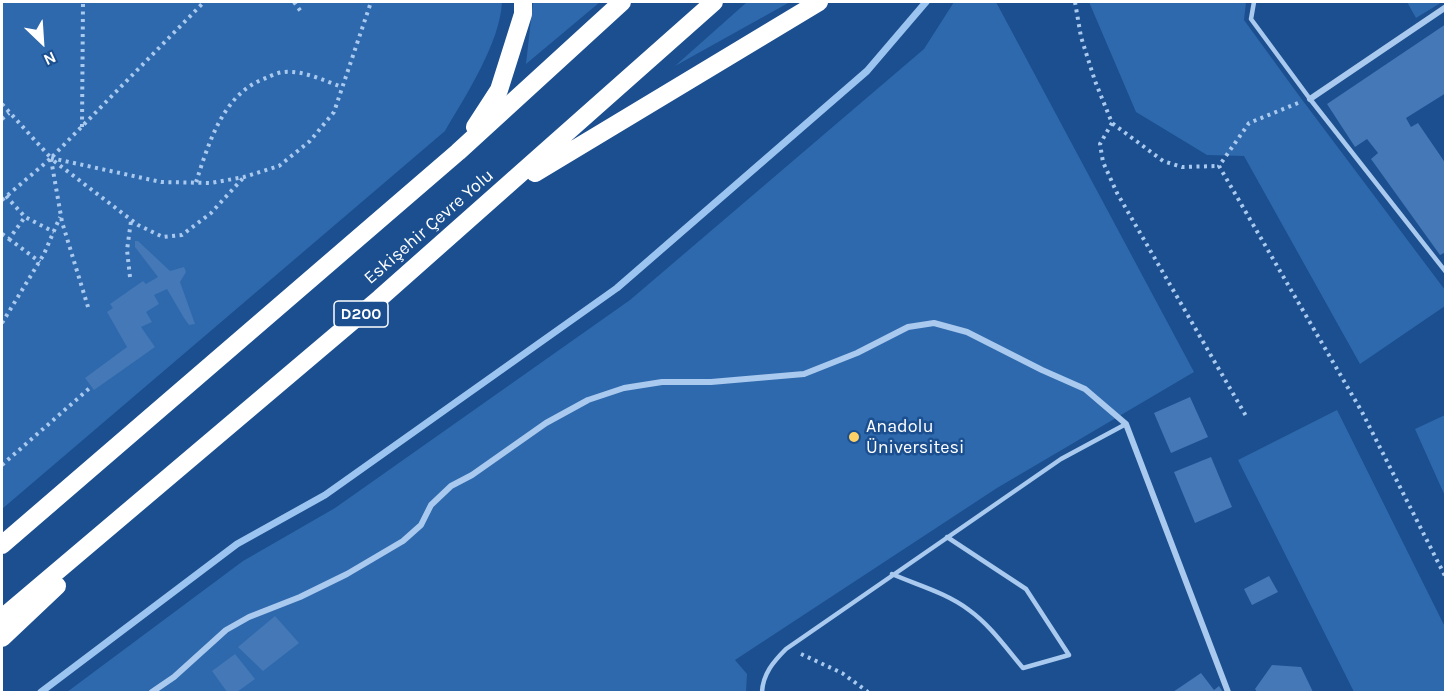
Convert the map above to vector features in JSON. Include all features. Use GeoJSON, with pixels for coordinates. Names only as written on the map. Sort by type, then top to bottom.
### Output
{"type":"FeatureCollection","features":[{"type":"Feature","properties":{"kind":"highway"},"geometry":{"type":"LineString","coordinates":[[458,152],[499,90],[523,14],[523,2]]}},
{"type":"Feature","properties":{"kind":"highway"},"geometry":{"type":"LineString","coordinates":[[2,545],[458,152],[622,2]]}},
{"type":"Feature","properties":{"kind":"highway","name":"Eskişehir Çevre Yolu"},"geometry":{"type":"LineString","coordinates":[[2,618],[498,195],[714,2]]}},
{"type":"Feature","properties":{"kind":"highway"},"geometry":{"type":"LineString","coordinates":[[498,195],[819,2]]}},
{"type":"Feature","properties":{"kind":"highway"},"geometry":{"type":"LineString","coordinates":[[2,638],[205,446]]}},
{"type":"Feature","properties":{"kind":"street"},"geometry":{"type":"LineString","coordinates":[[1310,99],[1446,7]]}},
{"type":"Feature","properties":{"kind":"street"},"geometry":{"type":"LineString","coordinates":[[152,693],[174,678],[226,630],[249,617],[300,597],[347,574],[403,541],[421,525],[431,505],[451,486],[472,475],[546,423],[588,400],[624,388],[662,382],[711,382],[804,374],[857,353],[908,327],[934,323],[967,332],[1085,389],[1126,423],[1228,693]]}},
{"type":"Feature","properties":{"kind":"lane"},"geometry":{"type":"LineString","coordinates":[[1254,2],[1251,19],[1310,99],[1446,273]]}},
{"type":"Feature","properties":{"kind":"lane"},"geometry":{"type":"LineString","coordinates":[[762,693],[765,677],[770,667],[786,650],[892,574],[1061,459],[1126,423]]}},
{"type":"Feature","properties":{"kind":"lane"},"geometry":{"type":"LineString","coordinates":[[892,574],[947,597],[968,609],[985,623],[1023,668],[1069,655],[1026,589],[947,537]]}},
{"type":"Feature","properties":{"kind":"path"},"geometry":{"type":"LineString","coordinates":[[82,127],[83,2]]}},
{"type":"Feature","properties":{"kind":"path"},"geometry":{"type":"LineString","coordinates":[[2,200],[51,158],[204,2]]}},
{"type":"Feature","properties":{"kind":"path"},"geometry":{"type":"LineString","coordinates":[[294,2],[302,13]]}},
{"type":"Feature","properties":{"kind":"path"},"geometry":{"type":"LineString","coordinates":[[51,158],[160,182],[211,183],[244,177],[279,166],[310,141],[334,112],[371,2]]}},
{"type":"Feature","properties":{"kind":"path"},"geometry":{"type":"LineString","coordinates":[[1075,2],[1081,37],[1112,123],[1163,160],[1182,167],[1219,166]]}},
{"type":"Feature","properties":{"kind":"path"},"geometry":{"type":"LineString","coordinates":[[196,182],[219,121],[239,92],[259,80],[283,72],[307,75],[342,87]]}},
{"type":"Feature","properties":{"kind":"path"},"geometry":{"type":"LineString","coordinates":[[1219,166],[1249,123],[1310,99]]}},
{"type":"Feature","properties":{"kind":"path"},"geometry":{"type":"LineString","coordinates":[[2,104],[51,158],[131,220],[163,237],[182,235],[211,213],[244,177]]}},
{"type":"Feature","properties":{"kind":"path"},"geometry":{"type":"LineString","coordinates":[[2,119],[9,113]]}},
{"type":"Feature","properties":{"kind":"path"},"geometry":{"type":"LineString","coordinates":[[1112,123],[1100,144],[1103,162],[1117,193],[1246,416]]}},
{"type":"Feature","properties":{"kind":"path"},"geometry":{"type":"LineString","coordinates":[[51,158],[61,216],[88,307]]}},
{"type":"Feature","properties":{"kind":"path"},"geometry":{"type":"LineString","coordinates":[[1219,166],[1362,412],[1446,579]]}},
{"type":"Feature","properties":{"kind":"path"},"geometry":{"type":"LineString","coordinates":[[6,196],[25,217],[54,232]]}},
{"type":"Feature","properties":{"kind":"path"},"geometry":{"type":"LineString","coordinates":[[2,323],[40,262],[61,216]]}},
{"type":"Feature","properties":{"kind":"path"},"geometry":{"type":"LineString","coordinates":[[9,239],[25,217]]}},
{"type":"Feature","properties":{"kind":"path"},"geometry":{"type":"LineString","coordinates":[[130,277],[127,250],[131,220]]}},
{"type":"Feature","properties":{"kind":"path"},"geometry":{"type":"LineString","coordinates":[[2,234],[40,262]]}},
{"type":"Feature","properties":{"kind":"path"},"geometry":{"type":"LineString","coordinates":[[2,465],[92,386]]}},
{"type":"Feature","properties":{"kind":"path"},"geometry":{"type":"LineString","coordinates":[[786,650],[824,663],[842,673],[868,693]]}},
{"type":"Feature","properties":{"kind":"shaded area"},"geometry":{"type":"Polygon","coordinates":[[[2,2],[502,2],[500,18],[489,51],[445,131],[2,509],[2,2]]]}},
{"type":"Feature","properties":{"kind":"shaded area"},"geometry":{"type":"Polygon","coordinates":[[[533,2],[600,2],[526,64],[533,2]]]}},
{"type":"Feature","properties":{"kind":"shaded area"},"geometry":{"type":"Polygon","coordinates":[[[747,2],[790,2],[675,66],[747,2]]]}},
{"type":"Feature","properties":{"kind":"shaded area"},"geometry":{"type":"Polygon","coordinates":[[[954,2],[996,2],[1194,372],[997,488],[735,660],[747,674],[746,692],[67,692],[243,561],[335,508],[630,300],[924,49],[954,2]]]}},
{"type":"Feature","properties":{"kind":"shaded area"},"geometry":{"type":"Polygon","coordinates":[[[1089,2],[1246,2],[1244,20],[1445,290],[1445,306],[1360,364],[1244,156],[1207,155],[1136,112],[1089,2]]]}},
{"type":"Feature","properties":{"kind":"shaded area"},"geometry":{"type":"Polygon","coordinates":[[[1407,2],[1442,2],[1416,18],[1407,2]]]}},
{"type":"Feature","properties":{"kind":"shaded area"},"geometry":{"type":"Polygon","coordinates":[[[1337,410],[1445,627],[1445,692],[1354,692],[1238,460],[1337,410]]]}},
{"type":"Feature","properties":{"kind":"shaded area"},"geometry":{"type":"Polygon","coordinates":[[[1445,415],[1445,496],[1415,429],[1445,415]]]}},
{"type":"Feature","properties":{"kind":"building"},"geometry":{"type":"Polygon","coordinates":[[[1446,24],[1446,93],[1406,118],[1411,127],[1418,123],[1446,164],[1446,252],[1440,255],[1371,159],[1378,153],[1367,139],[1355,147],[1327,104],[1446,24]]]}},
{"type":"Feature","properties":{"kind":"building"},"geometry":{"type":"Polygon","coordinates":[[[135,241],[138,241],[170,271],[184,267],[186,272],[180,282],[195,324],[189,325],[167,289],[154,295],[159,304],[146,312],[152,322],[141,327],[155,347],[94,390],[85,378],[127,347],[107,312],[113,308],[110,304],[143,281],[146,284],[158,277],[135,247],[135,241]]]}},
{"type":"Feature","properties":{"kind":"building"},"geometry":{"type":"Polygon","coordinates":[[[1190,397],[1208,437],[1171,453],[1154,413],[1190,397]]]}},
{"type":"Feature","properties":{"kind":"building"},"geometry":{"type":"Polygon","coordinates":[[[1211,457],[1232,507],[1195,523],[1174,472],[1211,457]]]}},
{"type":"Feature","properties":{"kind":"building"},"geometry":{"type":"Polygon","coordinates":[[[1269,576],[1278,592],[1252,605],[1244,589],[1269,576]]]}},
{"type":"Feature","properties":{"kind":"building"},"geometry":{"type":"Polygon","coordinates":[[[275,616],[299,643],[263,671],[238,647],[275,616]]]}},
{"type":"Feature","properties":{"kind":"building"},"geometry":{"type":"Polygon","coordinates":[[[235,654],[255,679],[237,692],[227,692],[212,671],[235,654]]]}},
{"type":"Feature","properties":{"kind":"building"},"geometry":{"type":"Polygon","coordinates":[[[1272,665],[1301,667],[1313,692],[1257,692],[1255,689],[1272,665]]]}},
{"type":"Feature","properties":{"kind":"building"},"geometry":{"type":"Polygon","coordinates":[[[1201,673],[1214,690],[1219,686],[1223,692],[1173,692],[1201,673]]]}},
{"type":"Feature","properties":{"kind":"waterway"},"geometry":{"type":"LineString","coordinates":[[41,692],[237,544],[325,495],[617,288],[867,71],[926,2]]}},
{"type":"Feature","properties":{"kind":"place","name":"Anadolu Üniversitesi"},"geometry":{"type":"Point","coordinates":[854,437]}}]}
